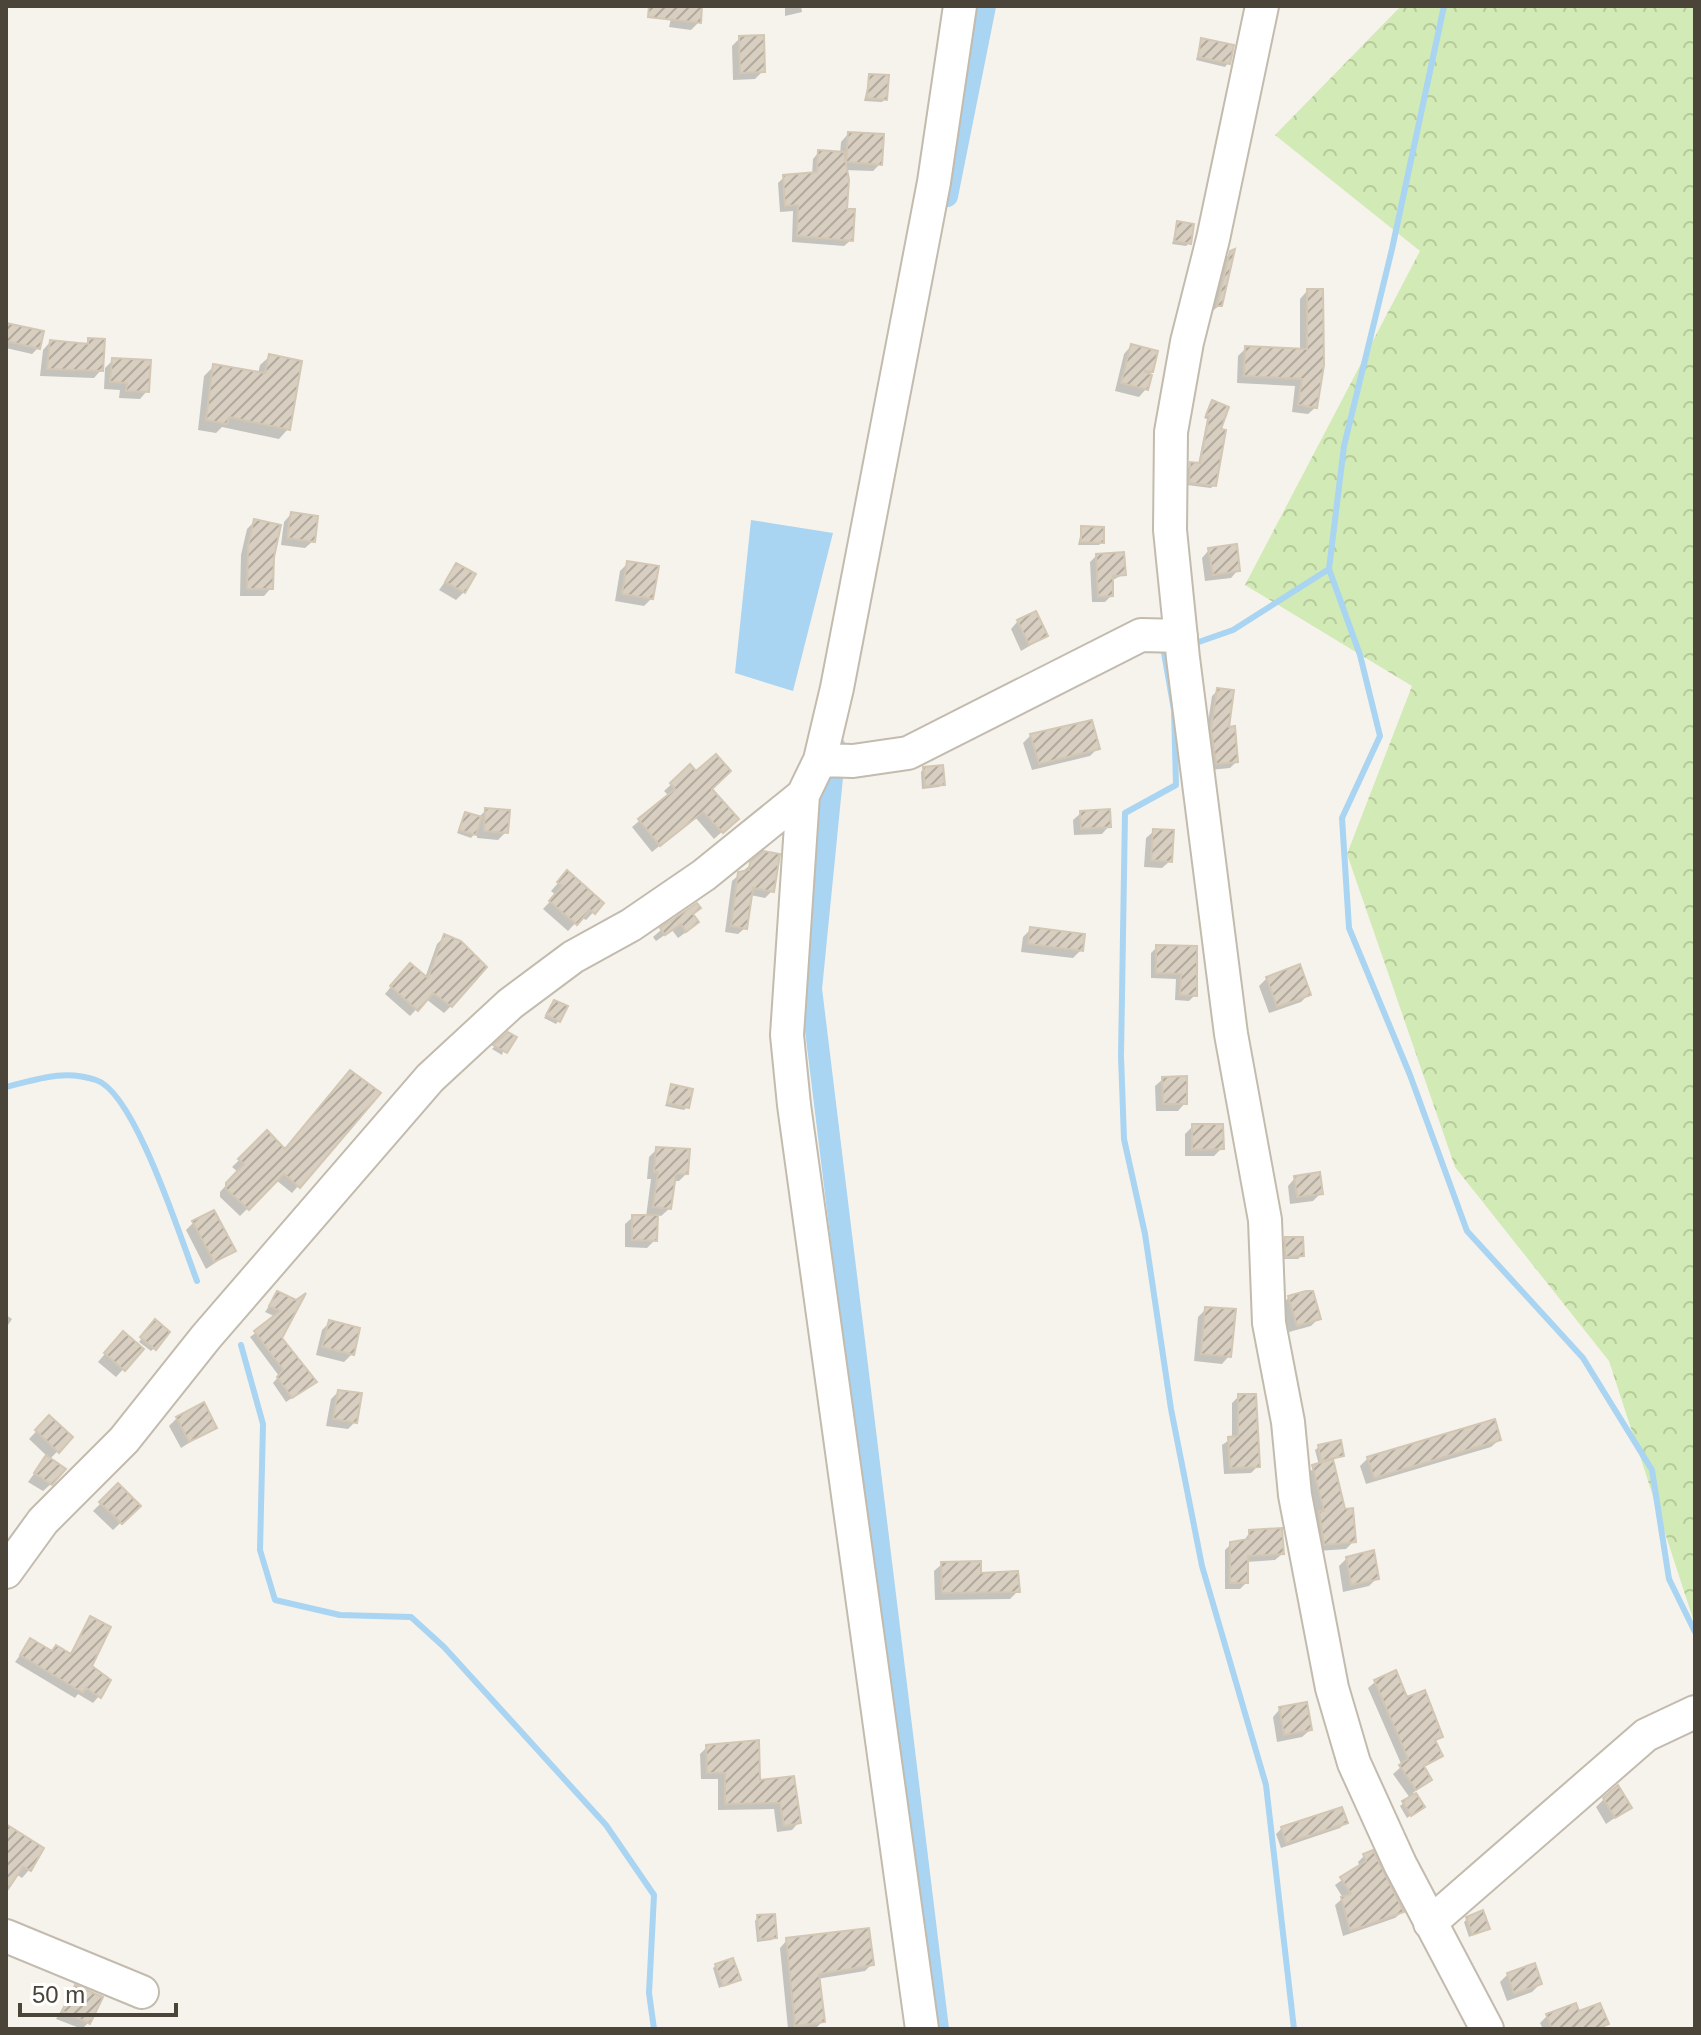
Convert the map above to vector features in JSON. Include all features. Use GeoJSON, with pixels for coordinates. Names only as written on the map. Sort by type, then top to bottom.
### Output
{"type":"FeatureCollection","features":[{"type":"Feature","properties":{"kind":"street"},"geometry":{"type":"LineString","coordinates":[[922,2029],[794,1105],[787,1035],[803,795],[820,760],[934,182],[960,6]]}},
{"type":"Feature","properties":{"kind":"street"},"geometry":{"type":"LineString","coordinates":[[1262,6],[1213,239],[1187,342],[1171,432],[1170,530],[1181,636],[1231,1034],[1265,1220],[1269,1323],[1332,1688],[1354,1763],[1430,1923],[1487,2029]]}},
{"type":"Feature","properties":{"kind":"street"},"geometry":{"type":"LineString","coordinates":[[820,760],[853,761],[908,753],[1141,635],[1181,636]]}},
{"type":"Feature","properties":{"kind":"street"},"geometry":{"type":"LineString","coordinates":[[6,1572],[43,1521],[124,1440],[206,1337],[430,1078],[510,1004],[573,957],[631,925],[704,875],[803,795]]}},
{"type":"Feature","properties":{"kind":"street"},"geometry":{"type":"LineString","coordinates":[[1430,1923],[1646,1735],[1695,1712]]}},
{"type":"Feature","properties":{"kind":"street"},"geometry":{"type":"LineString","coordinates":[[6,1936],[142,1992]]}},
{"type":"Feature","properties":{"kind":"green space"},"geometry":{"type":"Polygon","coordinates":[[[1401,6],[1695,6],[1695,1625],[1609,1361],[1455,1167],[1347,854],[1412,686],[1245,585],[1420,251],[1275,135],[1401,6]]]}},
{"type":"Feature","properties":{"kind":"water"},"geometry":{"type":"Polygon","coordinates":[[[751,520],[833,533],[793,691],[735,673],[751,520]]]}},
{"type":"Feature","properties":{"kind":"building"},"geometry":{"type":"Polygon","coordinates":[[[649,6],[702,6],[701,23],[648,17],[649,6]]]}},
{"type":"Feature","properties":{"kind":"building"},"geometry":{"type":"Polygon","coordinates":[[[764,35],[765,72],[740,73],[739,36],[764,35]]]}},
{"type":"Feature","properties":{"kind":"building"},"geometry":{"type":"Polygon","coordinates":[[[1201,38],[1234,45],[1230,64],[1198,57],[1201,38]]]}},
{"type":"Feature","properties":{"kind":"building"},"geometry":{"type":"Polygon","coordinates":[[[869,74],[889,75],[887,100],[867,98],[869,74]]]}},
{"type":"Feature","properties":{"kind":"building"},"geometry":{"type":"Polygon","coordinates":[[[848,132],[884,134],[882,165],[846,162],[848,132]]]}},
{"type":"Feature","properties":{"kind":"building"},"geometry":{"type":"Polygon","coordinates":[[[818,150],[844,152],[849,180],[847,209],[855,209],[853,241],[797,236],[798,205],[785,206],[783,175],[817,172],[818,150]]]}},
{"type":"Feature","properties":{"kind":"building"},"geometry":{"type":"Polygon","coordinates":[[[1177,221],[1194,224],[1191,244],[1174,241],[1177,221]]]}},
{"type":"Feature","properties":{"kind":"building"},"geometry":{"type":"Polygon","coordinates":[[[1235,249],[1222,306],[1217,306],[1230,251],[1235,249]]]}},
{"type":"Feature","properties":{"kind":"building"},"geometry":{"type":"Polygon","coordinates":[[[1307,289],[1323,289],[1324,365],[1317,408],[1298,405],[1302,379],[1244,376],[1245,346],[1307,349],[1307,289]]]}},
{"type":"Feature","properties":{"kind":"building"},"geometry":{"type":"Polygon","coordinates":[[[6,323],[44,331],[40,349],[6,341],[6,323]]]}},
{"type":"Feature","properties":{"kind":"building"},"geometry":{"type":"Polygon","coordinates":[[[88,338],[105,339],[103,371],[47,369],[50,340],[88,344],[88,338]]]}},
{"type":"Feature","properties":{"kind":"building"},"geometry":{"type":"Polygon","coordinates":[[[1131,344],[1158,351],[1153,372],[1144,371],[1152,375],[1148,390],[1121,383],[1131,344]]]}},
{"type":"Feature","properties":{"kind":"building"},"geometry":{"type":"Polygon","coordinates":[[[269,354],[302,361],[290,430],[229,417],[227,424],[206,420],[213,364],[265,373],[269,354]]]}},
{"type":"Feature","properties":{"kind":"building"},"geometry":{"type":"Polygon","coordinates":[[[112,358],[151,360],[149,392],[126,391],[127,383],[110,382],[112,358]]]}},
{"type":"Feature","properties":{"kind":"building"},"geometry":{"type":"Polygon","coordinates":[[[1212,400],[1229,407],[1221,429],[1226,430],[1216,486],[1189,483],[1190,462],[1200,463],[1209,416],[1206,415],[1212,400]]]}},
{"type":"Feature","properties":{"kind":"building"},"geometry":{"type":"Polygon","coordinates":[[[291,512],[318,516],[315,542],[287,538],[291,512]]]}},
{"type":"Feature","properties":{"kind":"building"},"geometry":{"type":"Polygon","coordinates":[[[254,519],[281,525],[274,557],[273,589],[247,589],[248,546],[254,519]]]}},
{"type":"Feature","properties":{"kind":"building"},"geometry":{"type":"Polygon","coordinates":[[[1081,526],[1104,527],[1104,543],[1081,542],[1081,526]]]}},
{"type":"Feature","properties":{"kind":"building"},"geometry":{"type":"Polygon","coordinates":[[[1237,544],[1240,571],[1213,575],[1208,548],[1237,544]]]}},
{"type":"Feature","properties":{"kind":"building"},"geometry":{"type":"Polygon","coordinates":[[[1124,552],[1126,575],[1113,576],[1113,596],[1098,597],[1096,554],[1124,552]]]}},
{"type":"Feature","properties":{"kind":"building"},"geometry":{"type":"Polygon","coordinates":[[[627,561],[659,566],[653,599],[622,594],[627,561]]]}},
{"type":"Feature","properties":{"kind":"building"},"geometry":{"type":"Polygon","coordinates":[[[456,563],[476,574],[465,593],[445,582],[456,563]]]}},
{"type":"Feature","properties":{"kind":"building"},"geometry":{"type":"Polygon","coordinates":[[[1036,611],[1048,636],[1029,645],[1017,620],[1036,611]]]}},
{"type":"Feature","properties":{"kind":"building"},"geometry":{"type":"Polygon","coordinates":[[[1217,688],[1234,690],[1229,727],[1235,726],[1238,762],[1216,764],[1211,729],[1217,688]]]}},
{"type":"Feature","properties":{"kind":"building"},"geometry":{"type":"Polygon","coordinates":[[[1092,720],[1100,749],[1039,764],[1030,734],[1092,720]]]}},
{"type":"Feature","properties":{"kind":"building"},"geometry":{"type":"Polygon","coordinates":[[[716,754],[731,771],[712,789],[739,819],[723,833],[703,812],[660,846],[638,819],[675,789],[670,783],[690,764],[696,771],[716,754]]]}},
{"type":"Feature","properties":{"kind":"building"},"geometry":{"type":"Polygon","coordinates":[[[943,765],[945,785],[925,786],[923,767],[943,765]]]}},
{"type":"Feature","properties":{"kind":"building"},"geometry":{"type":"Polygon","coordinates":[[[485,808],[510,810],[508,833],[484,831],[485,808]]]}},
{"type":"Feature","properties":{"kind":"building"},"geometry":{"type":"Polygon","coordinates":[[[1110,809],[1111,827],[1081,829],[1080,811],[1110,809]]]}},
{"type":"Feature","properties":{"kind":"building"},"geometry":{"type":"Polygon","coordinates":[[[465,812],[482,817],[476,835],[459,830],[465,812]]]}},
{"type":"Feature","properties":{"kind":"building"},"geometry":{"type":"Polygon","coordinates":[[[1153,829],[1174,830],[1172,862],[1151,860],[1153,829]]]}},
{"type":"Feature","properties":{"kind":"building"},"geometry":{"type":"Polygon","coordinates":[[[763,851],[780,854],[774,892],[753,888],[747,929],[731,926],[738,872],[749,870],[750,862],[763,851]]]}},
{"type":"Feature","properties":{"kind":"building"},"geometry":{"type":"Polygon","coordinates":[[[567,870],[604,903],[595,914],[590,910],[577,925],[549,901],[562,886],[557,882],[567,870]]]}},
{"type":"Feature","properties":{"kind":"building"},"geometry":{"type":"Polygon","coordinates":[[[697,903],[701,908],[693,914],[699,922],[686,932],[681,924],[665,935],[660,928],[697,903]]]}},
{"type":"Feature","properties":{"kind":"building"},"geometry":{"type":"Polygon","coordinates":[[[1030,927],[1085,934],[1083,951],[1028,944],[1030,927]]]}},
{"type":"Feature","properties":{"kind":"building"},"geometry":{"type":"Polygon","coordinates":[[[444,934],[461,941],[487,967],[452,1007],[433,993],[418,1011],[390,986],[410,963],[428,978],[444,934]]]}},
{"type":"Feature","properties":{"kind":"building"},"geometry":{"type":"Polygon","coordinates":[[[1156,945],[1197,946],[1197,996],[1180,995],[1181,974],[1156,973],[1156,945]]]}},
{"type":"Feature","properties":{"kind":"building"},"geometry":{"type":"Polygon","coordinates":[[[1300,964],[1311,995],[1277,1007],[1266,977],[1300,964]]]}},
{"type":"Feature","properties":{"kind":"building"},"geometry":{"type":"Polygon","coordinates":[[[554,1000],[568,1006],[560,1022],[546,1015],[554,1000]]]}},
{"type":"Feature","properties":{"kind":"building"},"geometry":{"type":"Polygon","coordinates":[[[508,1032],[517,1037],[507,1053],[493,1045],[508,1032]]]}},
{"type":"Feature","properties":{"kind":"building"},"geometry":{"type":"Polygon","coordinates":[[[350,1070],[381,1093],[300,1188],[284,1174],[249,1210],[226,1189],[226,1183],[244,1164],[238,1159],[267,1130],[285,1149],[350,1070]]]}},
{"type":"Feature","properties":{"kind":"building"},"geometry":{"type":"Polygon","coordinates":[[[1187,1076],[1187,1104],[1163,1104],[1162,1077],[1187,1076]]]}},
{"type":"Feature","properties":{"kind":"building"},"geometry":{"type":"Polygon","coordinates":[[[671,1084],[693,1089],[689,1108],[667,1103],[671,1084]]]}},
{"type":"Feature","properties":{"kind":"building"},"geometry":{"type":"Polygon","coordinates":[[[1192,1124],[1223,1124],[1224,1149],[1192,1150],[1192,1124]]]}},
{"type":"Feature","properties":{"kind":"building"},"geometry":{"type":"Polygon","coordinates":[[[656,1147],[690,1149],[688,1174],[676,1174],[671,1209],[653,1207],[658,1172],[654,1172],[656,1147]]]}},
{"type":"Feature","properties":{"kind":"building"},"geometry":{"type":"Polygon","coordinates":[[[1320,1172],[1323,1194],[1297,1197],[1294,1176],[1320,1172]]]}},
{"type":"Feature","properties":{"kind":"building"},"geometry":{"type":"Polygon","coordinates":[[[214,1210],[236,1251],[214,1262],[192,1221],[214,1210]]]}},
{"type":"Feature","properties":{"kind":"building"},"geometry":{"type":"Polygon","coordinates":[[[632,1215],[658,1215],[657,1241],[632,1240],[632,1215]]]}},
{"type":"Feature","properties":{"kind":"building"},"geometry":{"type":"Polygon","coordinates":[[[1285,1237],[1303,1237],[1304,1256],[1285,1257],[1285,1237]]]}},
{"type":"Feature","properties":{"kind":"building"},"geometry":{"type":"Polygon","coordinates":[[[277,1291],[296,1300],[306,1293],[282,1338],[317,1382],[292,1398],[277,1377],[283,1370],[254,1331],[280,1311],[269,1306],[277,1291]]]}},
{"type":"Feature","properties":{"kind":"building"},"geometry":{"type":"Polygon","coordinates":[[[1313,1291],[1321,1319],[1297,1326],[1288,1296],[1313,1291]]]}},
{"type":"Feature","properties":{"kind":"building"},"geometry":{"type":"Polygon","coordinates":[[[1205,1307],[1236,1309],[1231,1357],[1201,1354],[1205,1307]]]}},
{"type":"Feature","properties":{"kind":"building"},"geometry":{"type":"Polygon","coordinates":[[[155,1319],[170,1332],[156,1350],[140,1337],[155,1319]]]}},
{"type":"Feature","properties":{"kind":"building"},"geometry":{"type":"Polygon","coordinates":[[[329,1320],[360,1328],[354,1355],[322,1347],[329,1320]]]}},
{"type":"Feature","properties":{"kind":"building"},"geometry":{"type":"Polygon","coordinates":[[[123,1331],[144,1349],[125,1371],[104,1353],[123,1331]]]}},
{"type":"Feature","properties":{"kind":"building"},"geometry":{"type":"Polygon","coordinates":[[[338,1390],[362,1393],[357,1423],[333,1419],[338,1390]]]}},
{"type":"Feature","properties":{"kind":"building"},"geometry":{"type":"Polygon","coordinates":[[[1238,1394],[1256,1394],[1260,1467],[1230,1468],[1228,1437],[1238,1436],[1238,1394]]]}},
{"type":"Feature","properties":{"kind":"building"},"geometry":{"type":"Polygon","coordinates":[[[204,1402],[217,1428],[189,1442],[176,1417],[204,1402]]]}},
{"type":"Feature","properties":{"kind":"building"},"geometry":{"type":"Polygon","coordinates":[[[49,1415],[73,1437],[59,1453],[35,1430],[49,1415]]]}},
{"type":"Feature","properties":{"kind":"building"},"geometry":{"type":"Polygon","coordinates":[[[1495,1419],[1501,1440],[1374,1478],[1367,1457],[1495,1419]]]}},
{"type":"Feature","properties":{"kind":"building"},"geometry":{"type":"Polygon","coordinates":[[[1341,1440],[1344,1456],[1321,1461],[1318,1445],[1341,1440]]]}},
{"type":"Feature","properties":{"kind":"building"},"geometry":{"type":"Polygon","coordinates":[[[46,1455],[66,1469],[52,1485],[34,1473],[46,1455]]]}},
{"type":"Feature","properties":{"kind":"building"},"geometry":{"type":"Polygon","coordinates":[[[1333,1459],[1345,1509],[1353,1508],[1356,1542],[1324,1545],[1319,1511],[1324,1511],[1312,1465],[1333,1459]]]}},
{"type":"Feature","properties":{"kind":"building"},"geometry":{"type":"Polygon","coordinates":[[[118,1483],[141,1506],[122,1524],[99,1502],[118,1483]]]}},
{"type":"Feature","properties":{"kind":"building"},"geometry":{"type":"Polygon","coordinates":[[[1282,1528],[1284,1554],[1248,1556],[1248,1583],[1230,1583],[1230,1542],[1249,1539],[1249,1530],[1282,1528]]]}},
{"type":"Feature","properties":{"kind":"building"},"geometry":{"type":"Polygon","coordinates":[[[1374,1550],[1379,1579],[1351,1585],[1346,1557],[1374,1550]]]}},
{"type":"Feature","properties":{"kind":"building"},"geometry":{"type":"Polygon","coordinates":[[[981,1561],[981,1573],[1018,1571],[1020,1592],[942,1593],[941,1562],[981,1561]]]}},
{"type":"Feature","properties":{"kind":"building"},"geometry":{"type":"Polygon","coordinates":[[[90,1616],[111,1627],[92,1666],[111,1680],[101,1698],[86,1688],[83,1693],[20,1655],[30,1638],[52,1651],[56,1645],[71,1654],[90,1616]]]}},
{"type":"Feature","properties":{"kind":"building"},"geometry":{"type":"Polygon","coordinates":[[[1396,1670],[1407,1697],[1425,1690],[1443,1737],[1435,1740],[1443,1756],[1424,1766],[1432,1780],[1416,1790],[1399,1765],[1408,1759],[1374,1680],[1396,1670]]]}},
{"type":"Feature","properties":{"kind":"building"},"geometry":{"type":"Polygon","coordinates":[[[1307,1702],[1312,1730],[1284,1735],[1279,1707],[1307,1702]]]}},
{"type":"Feature","properties":{"kind":"building"},"geometry":{"type":"Polygon","coordinates":[[[759,1740],[760,1780],[794,1776],[801,1823],[784,1826],[780,1803],[725,1804],[725,1773],[707,1773],[706,1745],[759,1740]]]}},
{"type":"Feature","properties":{"kind":"building"},"geometry":{"type":"Polygon","coordinates":[[[1618,1785],[1632,1808],[1615,1818],[1603,1798],[1618,1785]]]}},
{"type":"Feature","properties":{"kind":"building"},"geometry":{"type":"Polygon","coordinates":[[[1416,1793],[1425,1807],[1411,1816],[1402,1801],[1416,1793]]]}},
{"type":"Feature","properties":{"kind":"building"},"geometry":{"type":"Polygon","coordinates":[[[1342,1807],[1348,1823],[1286,1843],[1281,1827],[1342,1807]]]}},
{"type":"Feature","properties":{"kind":"building"},"geometry":{"type":"Polygon","coordinates":[[[6,1824],[44,1848],[31,1871],[23,1867],[6,1892],[6,1824]]]}},
{"type":"Feature","properties":{"kind":"building"},"geometry":{"type":"Polygon","coordinates":[[[1373,1850],[1404,1912],[1350,1931],[1341,1897],[1351,1894],[1340,1877],[1366,1861],[1363,1854],[1373,1850]]]}},
{"type":"Feature","properties":{"kind":"building"},"geometry":{"type":"Polygon","coordinates":[[[1483,1910],[1490,1929],[1472,1935],[1466,1917],[1483,1910]]]}},
{"type":"Feature","properties":{"kind":"building"},"geometry":{"type":"Polygon","coordinates":[[[775,1914],[777,1938],[759,1939],[757,1915],[775,1914]]]}},
{"type":"Feature","properties":{"kind":"building"},"geometry":{"type":"Polygon","coordinates":[[[869,1928],[874,1965],[819,1974],[825,2022],[795,2026],[786,1938],[869,1928]]]}},
{"type":"Feature","properties":{"kind":"building"},"geometry":{"type":"Polygon","coordinates":[[[733,1958],[741,1980],[723,1986],[715,1964],[733,1958]]]}},
{"type":"Feature","properties":{"kind":"building"},"geometry":{"type":"Polygon","coordinates":[[[1535,1963],[1542,1984],[1514,1994],[1507,1973],[1535,1963]]]}},
{"type":"Feature","properties":{"kind":"building"},"geometry":{"type":"Polygon","coordinates":[[[75,1985],[103,1997],[90,2024],[62,2011],[75,1985]]]}},
{"type":"Feature","properties":{"kind":"building"},"geometry":{"type":"Polygon","coordinates":[[[1576,2003],[1579,2011],[1600,2003],[1609,2024],[1597,2029],[1552,2029],[1546,2014],[1576,2003]]]}},
{"type":"Feature","properties":{"kind":"waterway"},"geometry":{"type":"LineString","coordinates":[[947,196],[985,6]]}},
{"type":"Feature","properties":{"kind":"waterway"},"geometry":{"type":"LineString","coordinates":[[1444,6],[1392,249],[1344,446],[1329,569],[1360,655],[1380,736],[1342,818],[1349,928],[1410,1075],[1467,1231],[1583,1358],[1652,1470],[1669,1579],[1695,1632]]}},
{"type":"Feature","properties":{"kind":"waterway"},"geometry":{"type":"LineString","coordinates":[[1193,644],[1233,630],[1329,569]]}},
{"type":"Feature","properties":{"kind":"waterway"},"geometry":{"type":"LineString","coordinates":[[1171,651],[1164,653],[1174,710],[1176,785],[1125,813],[1121,1056],[1124,1139],[1145,1234],[1171,1409],[1202,1566],[1266,1785],[1294,2029]]}},
{"type":"Feature","properties":{"kind":"waterway"},"geometry":{"type":"LineString","coordinates":[[835,747],[811,989],[938,2029]]}},
{"type":"Feature","properties":{"kind":"waterway"},"geometry":{"type":"LineString","coordinates":[[6,1087],[51,1076],[73,1075],[96,1080],[111,1090],[141,1138],[197,1281]]}},
{"type":"Feature","properties":{"kind":"waterway"},"geometry":{"type":"LineString","coordinates":[[241,1345],[263,1424],[260,1550],[275,1600],[340,1615],[411,1617],[444,1647],[606,1825],[654,1895],[649,1993],[654,2029]]}}]}
